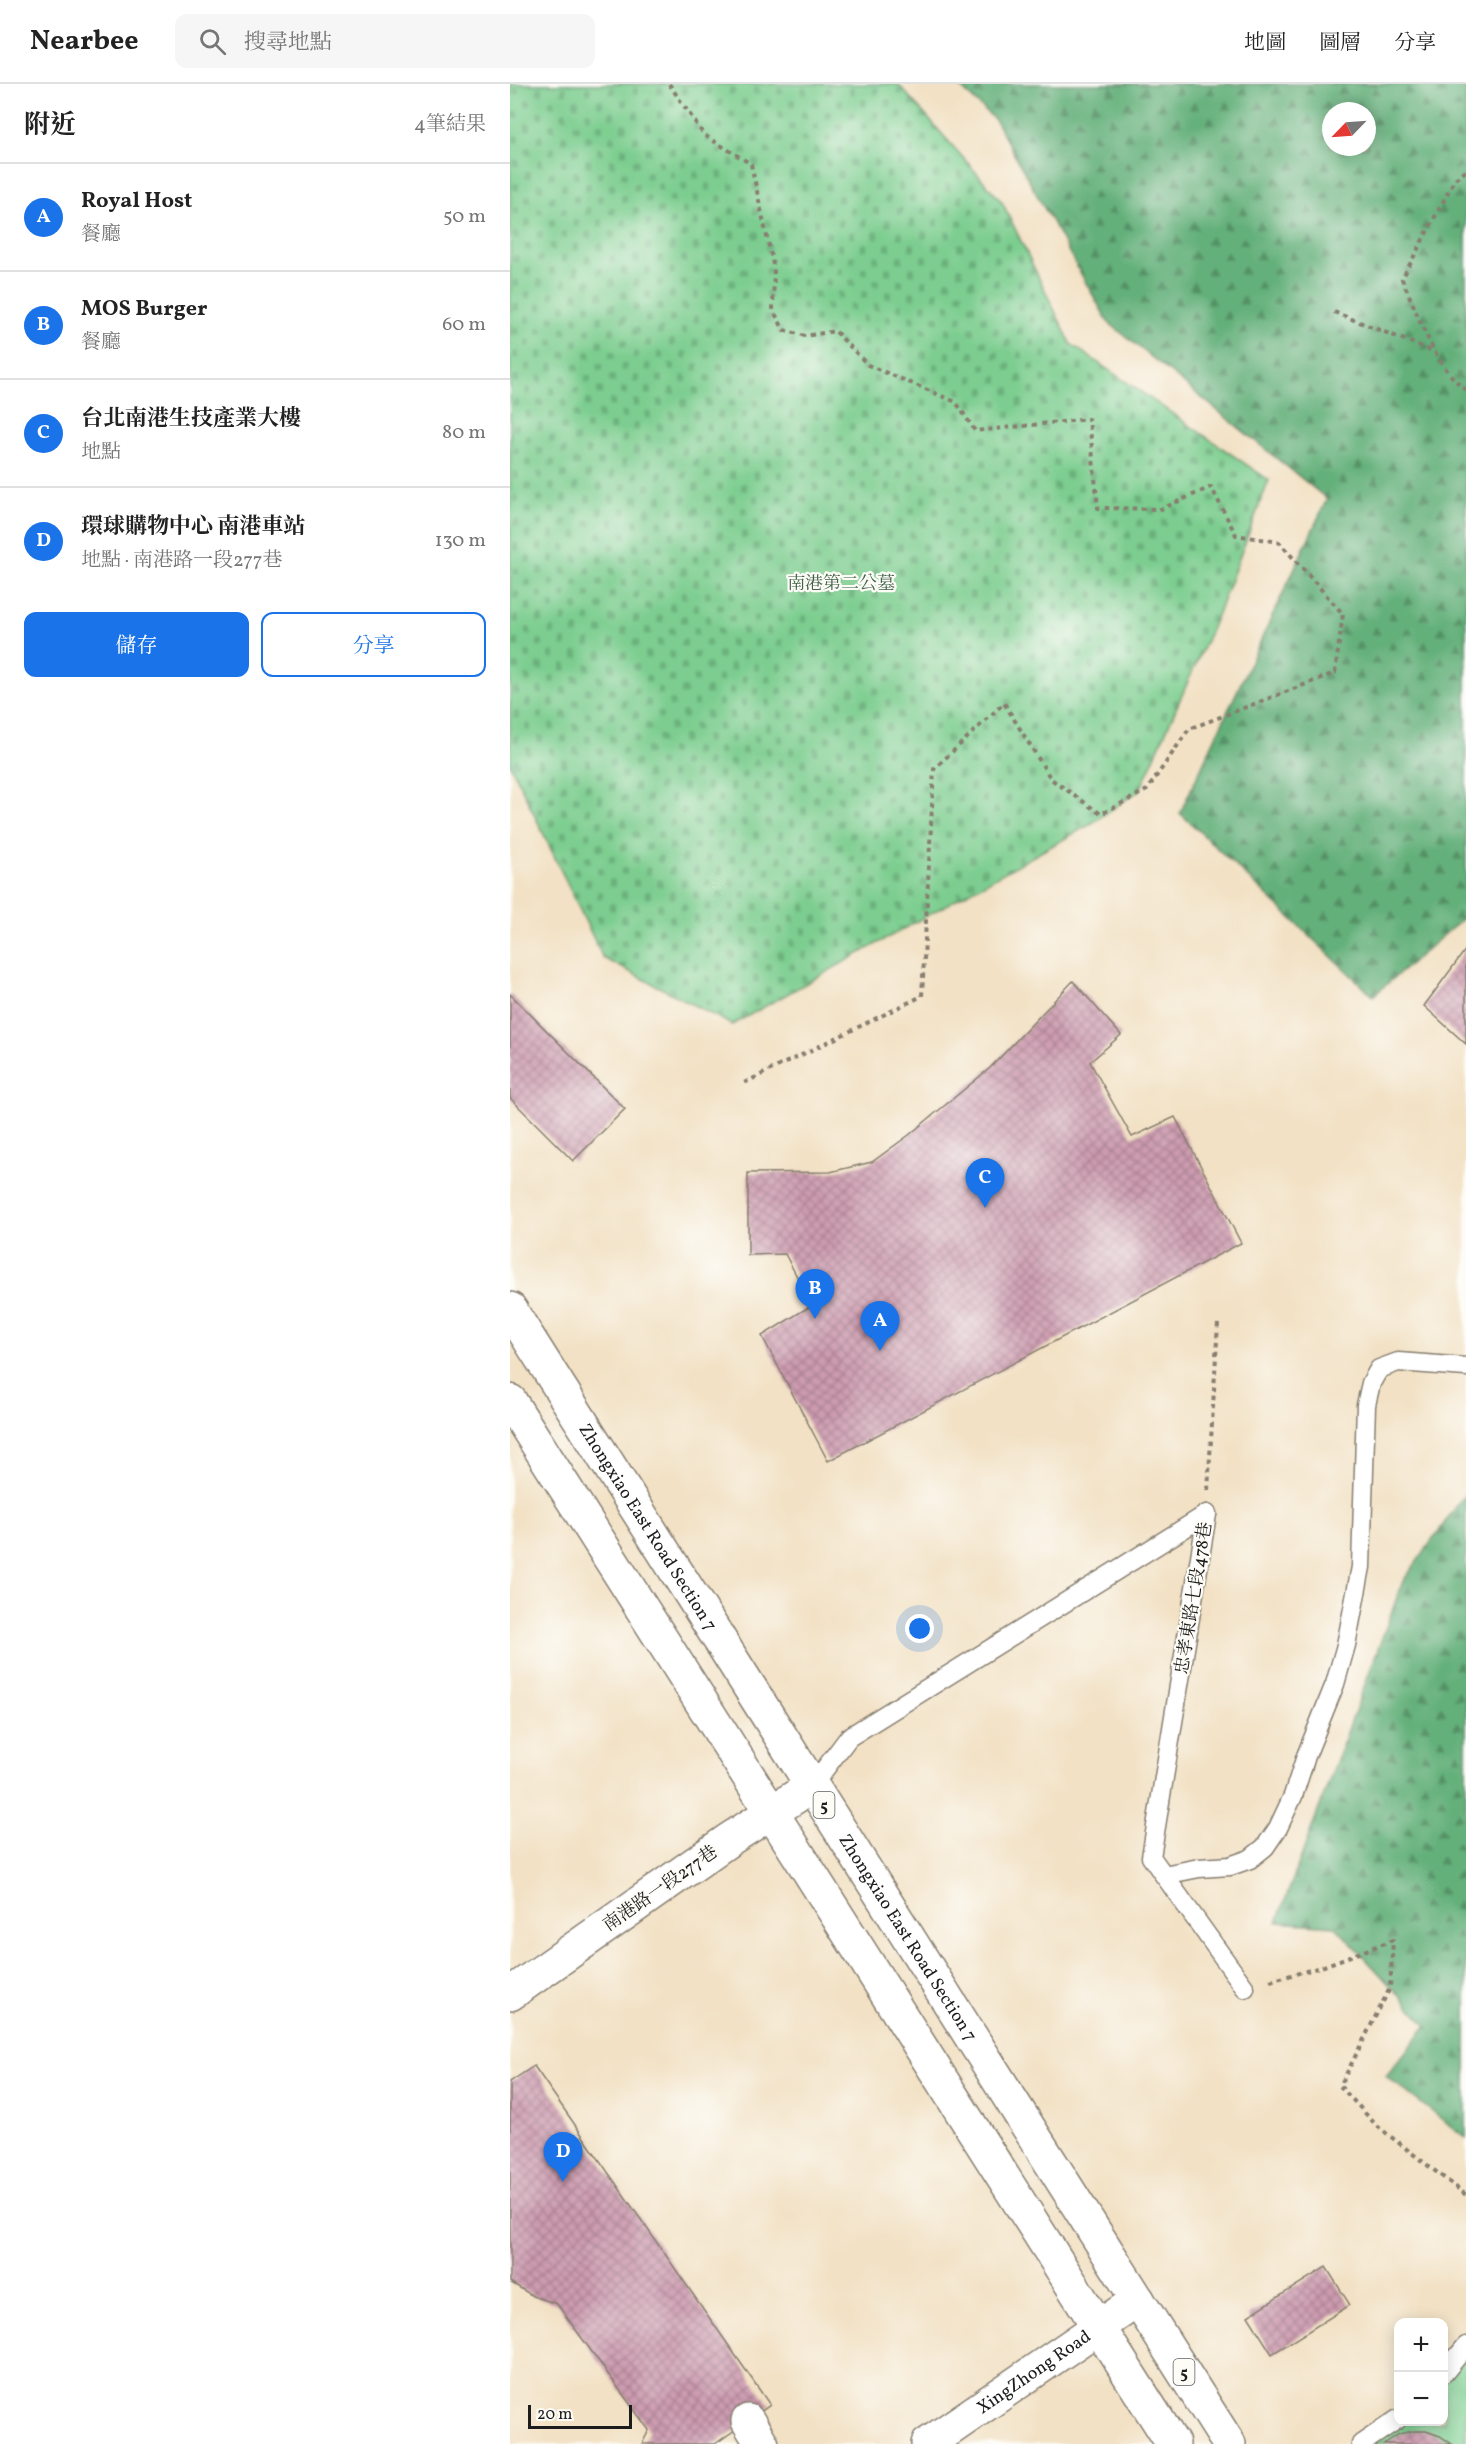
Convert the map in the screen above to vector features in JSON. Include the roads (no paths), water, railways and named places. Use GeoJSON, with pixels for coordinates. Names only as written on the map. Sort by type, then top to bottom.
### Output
{"type":"FeatureCollection","features":[{"type":"Feature","properties":{"kind":"main road","name":"Zhongxiao East Road Section 7"},"geometry":{"type":"LineString","coordinates":[[510,1309],[1229,2444]]}},
{"type":"Feature","properties":{"kind":"main road"},"geometry":{"type":"LineString","coordinates":[[510,1401],[1173,2444]]}},
{"type":"Feature","properties":{"kind":"main road","name":"南港路一段277巷"},"geometry":{"type":"LineString","coordinates":[[510,1994],[771,1811],[812,1786]]}},
{"type":"Feature","properties":{"kind":"main road","name":"XingZhong Road"},"geometry":{"type":"LineString","coordinates":[[928,2444],[1138,2300]]}},
{"type":"Feature","properties":{"kind":"lane"},"geometry":{"type":"LineString","coordinates":[[1164,1875],[1199,1868],[1230,1866],[1250,1859],[1265,1847],[1278,1828],[1293,1797],[1347,1645],[1361,1567],[1366,1405],[1371,1383],[1378,1369],[1398,1362],[1466,1367]]}},
{"type":"Feature","properties":{"kind":"lane","name":"忠孝東路七段478巷"},"geometry":{"type":"LineString","coordinates":[[812,1786],[849,1737],[1207,1514],[1151,1857],[1245,1988]]}},
{"type":"Feature","properties":{"kind":"lane"},"geometry":{"type":"LineString","coordinates":[[1444,2372],[1466,2346]]}},
{"type":"Feature","properties":{"kind":"lane"},"geometry":{"type":"LineString","coordinates":[[1361,2444],[1394,2422]]}},
{"type":"Feature","properties":{"kind":"place","name":"台北南港生技產業大樓"},"geometry":{"type":"Point","coordinates":[985,1208]}},
{"type":"Feature","properties":{"kind":"place","name":"MOS Burger"},"geometry":{"type":"Point","coordinates":[815,1319]}},
{"type":"Feature","properties":{"kind":"place","name":"Royal Host"},"geometry":{"type":"Point","coordinates":[880,1351]}},
{"type":"Feature","properties":{"kind":"place","name":"環球購物中心 南港車站"},"geometry":{"type":"Point","coordinates":[563,2182]}},
{"type":"Feature","properties":{"kind":"park label","name":"南港第二公墓"},"geometry":{"type":"Point","coordinates":[841,583]}}]}
